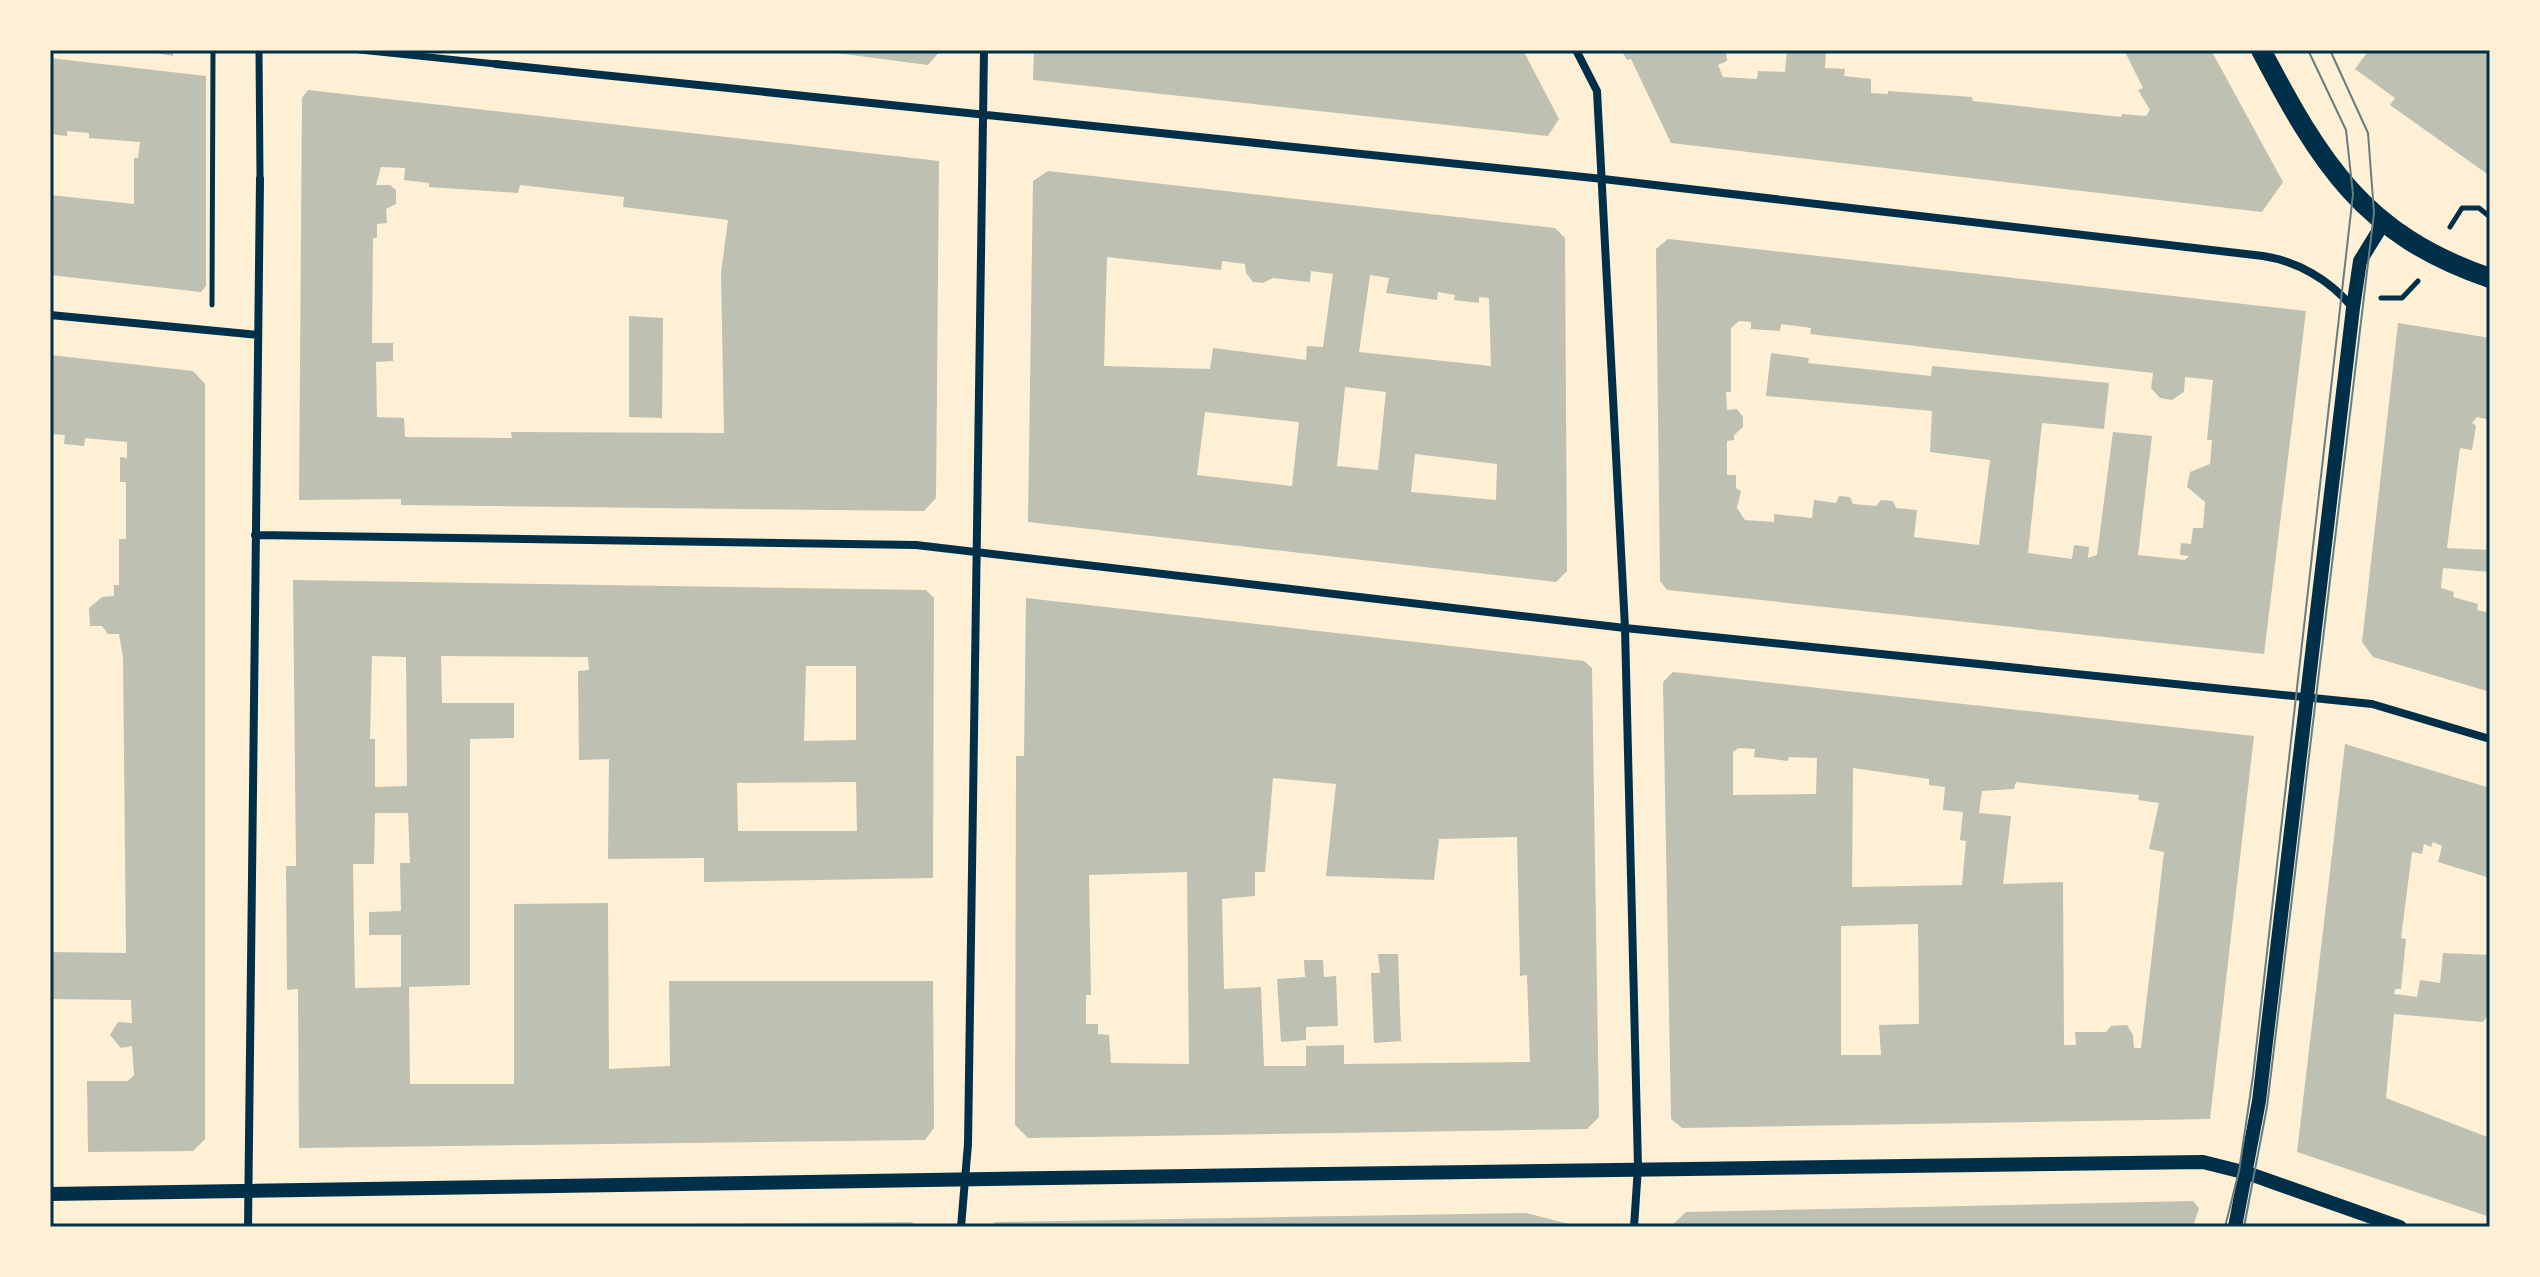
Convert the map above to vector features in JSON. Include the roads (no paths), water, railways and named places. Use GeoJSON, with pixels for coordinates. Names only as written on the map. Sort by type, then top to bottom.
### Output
{"type":"FeatureCollection","features":[{"type":"Feature","properties":{"kind":"main road"},"geometry":{"type":"LineString","coordinates":[[2261,50],[2327,167],[2384,222],[2445,261],[2490,278]]}},
{"type":"Feature","properties":{"kind":"street"},"geometry":{"type":"LineString","coordinates":[[248,1227],[259,50]]}},
{"type":"Feature","properties":{"kind":"street"},"geometry":{"type":"LineString","coordinates":[[360,50],[1603,179],[2291,260],[2341,294],[2353,308]]}},
{"type":"Feature","properties":{"kind":"street"},"geometry":{"type":"LineString","coordinates":[[961,1227],[968,1181],[984,50]]}},
{"type":"Feature","properties":{"kind":"street"},"geometry":{"type":"LineString","coordinates":[[1576,50],[1597,91],[1603,179],[1625,628],[1638,1167],[1634,1227]]}},
{"type":"Feature","properties":{"kind":"street"},"geometry":{"type":"LineString","coordinates":[[2235,1227],[2259,1101],[2353,308],[2360,261],[2384,222]]}},
{"type":"Feature","properties":{"kind":"street"},"geometry":{"type":"LineString","coordinates":[[50,315],[258,335]]}},
{"type":"Feature","properties":{"kind":"street"},"geometry":{"type":"LineString","coordinates":[[255,535],[916,545],[1625,628],[2372,704],[2490,739]]}},
{"type":"Feature","properties":{"kind":"street"},"geometry":{"type":"LineString","coordinates":[[50,1194],[968,1181],[1638,1167],[2203,1162],[2247,1173],[2400,1227]]}},
{"type":"Feature","properties":{"kind":"tram line"},"geometry":{"type":"LineString","coordinates":[[2225,1227],[2239,1171],[2253,1076],[2353,194],[2346,130],[2308,50]]}},
{"type":"Feature","properties":{"kind":"tram line"},"geometry":{"type":"LineString","coordinates":[[2244,1227],[2267,1107],[2374,213],[2368,133],[2330,50]]}}]}
